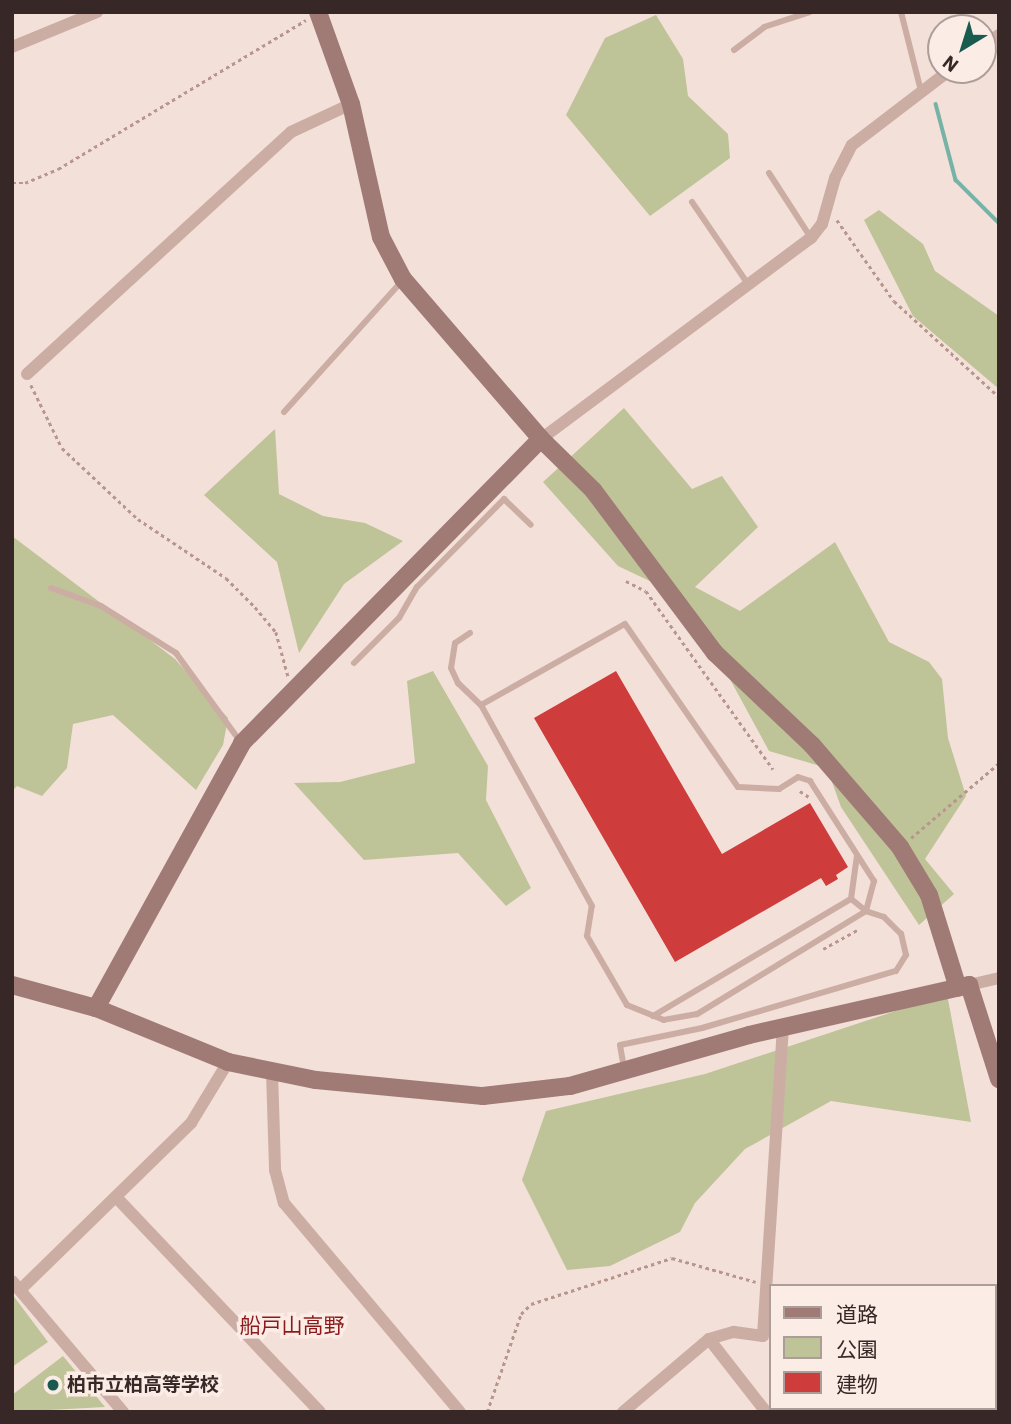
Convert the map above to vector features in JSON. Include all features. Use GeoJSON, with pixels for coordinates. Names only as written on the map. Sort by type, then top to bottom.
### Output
{"type":"FeatureCollection","features":[{"type":"Feature","properties":{"kind":"street"},"geometry":{"type":"LineString","coordinates":[[12,47],[97,12]]}},
{"type":"Feature","properties":{"kind":"street"},"geometry":{"type":"LineString","coordinates":[[318,12],[351,104],[381,237],[403,279],[541,439],[623,527],[715,653],[813,745],[900,847],[929,895],[999,1079]]}},
{"type":"Feature","properties":{"kind":"street"},"geometry":{"type":"LineString","coordinates":[[96,1008],[242,743],[541,439],[811,238],[828,208],[835,178],[852,145],[931,84]]}},
{"type":"Feature","properties":{"kind":"street"},"geometry":{"type":"LineString","coordinates":[[27,374],[291,132],[351,104]]}},
{"type":"Feature","properties":{"kind":"street"},"geometry":{"type":"LineString","coordinates":[[12,985],[96,1008],[228,1062],[272,1072],[483,1096],[525,1095],[783,1026],[999,978]]}},
{"type":"Feature","properties":{"kind":"street"},"geometry":{"type":"LineString","coordinates":[[623,1412],[709,1339],[734,1332],[763,1336],[783,1026]]}},
{"type":"Feature","properties":{"kind":"street"},"geometry":{"type":"LineString","coordinates":[[123,1412],[52,1334],[17,1285],[116,1197],[199,1113],[228,1062]]}},
{"type":"Feature","properties":{"kind":"street"},"geometry":{"type":"LineString","coordinates":[[272,1072],[275,1170],[284,1203],[460,1412]]}},
{"type":"Feature","properties":{"kind":"street"},"geometry":{"type":"LineString","coordinates":[[116,1197],[320,1412]]}},
{"type":"Feature","properties":{"kind":"street"},"geometry":{"type":"LineString","coordinates":[[709,1339],[766,1412]]}},
{"type":"Feature","properties":{"kind":"lane"},"geometry":{"type":"LineString","coordinates":[[734,50],[764,27],[810,12]]}},
{"type":"Feature","properties":{"kind":"lane"},"geometry":{"type":"LineString","coordinates":[[901,12],[921,91]]}},
{"type":"Feature","properties":{"kind":"lane"},"geometry":{"type":"LineString","coordinates":[[769,173],[811,238]]}},
{"type":"Feature","properties":{"kind":"lane"},"geometry":{"type":"LineString","coordinates":[[692,202],[749,286]]}},
{"type":"Feature","properties":{"kind":"lane"},"geometry":{"type":"LineString","coordinates":[[284,412],[403,279]]}},
{"type":"Feature","properties":{"kind":"lane"},"geometry":{"type":"LineString","coordinates":[[354,663],[399,618],[417,587],[504,499],[531,526]]}},
{"type":"Feature","properties":{"kind":"lane"},"geometry":{"type":"LineString","coordinates":[[51,588],[101,606],[176,653],[242,743]]}},
{"type":"Feature","properties":{"kind":"lane"},"geometry":{"type":"LineString","coordinates":[[470,633],[455,643],[451,667],[458,682],[481,705],[592,906],[587,936],[627,1005],[664,1020],[697,1014],[866,911],[874,881],[810,781],[798,777],[779,789],[738,787],[625,624],[481,705]]}},
{"type":"Feature","properties":{"kind":"lane"},"geometry":{"type":"LineString","coordinates":[[851,899],[858,854]]}},
{"type":"Feature","properties":{"kind":"lane"},"geometry":{"type":"LineString","coordinates":[[653,1016],[851,899]]}},
{"type":"Feature","properties":{"kind":"lane"},"geometry":{"type":"LineString","coordinates":[[624,1070],[620,1045],[702,1028],[896,971],[906,955],[901,934],[884,917],[866,911],[851,899]]}},
{"type":"Feature","properties":{"kind":"path"},"geometry":{"type":"LineString","coordinates":[[12,183],[25,183],[58,169],[318,12]]}},
{"type":"Feature","properties":{"kind":"path"},"geometry":{"type":"LineString","coordinates":[[828,208],[894,301],[999,397]]}},
{"type":"Feature","properties":{"kind":"path"},"geometry":{"type":"LineString","coordinates":[[27,374],[62,448],[138,519],[226,578],[276,632],[292,692]]}},
{"type":"Feature","properties":{"kind":"path"},"geometry":{"type":"LineString","coordinates":[[626,582],[646,591],[773,769]]}},
{"type":"Feature","properties":{"kind":"path"},"geometry":{"type":"LineString","coordinates":[[900,847],[999,763]]}},
{"type":"Feature","properties":{"kind":"path"},"geometry":{"type":"LineString","coordinates":[[800,790],[811,798]]}},
{"type":"Feature","properties":{"kind":"path"},"geometry":{"type":"LineString","coordinates":[[812,956],[857,930]]}},
{"type":"Feature","properties":{"kind":"path"},"geometry":{"type":"LineString","coordinates":[[487,1412],[521,1314],[531,1304],[672,1258],[767,1285]]}},
{"type":"Feature","properties":{"kind":"green space"},"geometry":{"type":"Polygon","coordinates":[[[656,15],[683,59],[688,96],[728,134],[730,158],[650,216],[566,115],[605,38],[656,15]]]}},
{"type":"Feature","properties":{"kind":"green space"},"geometry":{"type":"Polygon","coordinates":[[[879,210],[923,244],[935,271],[999,316],[999,389],[913,316],[864,220],[879,210]]]}},
{"type":"Feature","properties":{"kind":"green space"},"geometry":{"type":"Polygon","coordinates":[[[624,408],[692,489],[722,476],[758,527],[695,587],[740,611],[835,542],[889,642],[929,662],[942,679],[948,738],[966,796],[925,859],[954,894],[919,925],[841,807],[827,768],[769,751],[701,626],[656,584],[618,566],[543,482],[624,408]]]}},
{"type":"Feature","properties":{"kind":"green space"},"geometry":{"type":"Polygon","coordinates":[[[275,429],[279,494],[323,516],[365,523],[403,541],[344,584],[299,653],[277,562],[204,495],[275,429]]]}},
{"type":"Feature","properties":{"kind":"green space"},"geometry":{"type":"Polygon","coordinates":[[[12,536],[175,659],[228,718],[223,745],[196,790],[113,715],[73,724],[67,768],[42,796],[17,786],[12,791],[12,536]]]}},
{"type":"Feature","properties":{"kind":"green space"},"geometry":{"type":"Polygon","coordinates":[[[433,671],[488,766],[486,800],[531,888],[506,906],[458,853],[364,860],[294,783],[340,782],[415,763],[407,681],[433,671]]]}},
{"type":"Feature","properties":{"kind":"green space"},"geometry":{"type":"Polygon","coordinates":[[[947,994],[971,1122],[831,1101],[745,1149],[695,1203],[680,1232],[610,1266],[567,1270],[522,1180],[546,1111],[705,1074],[947,994]]]}},
{"type":"Feature","properties":{"kind":"green space"},"geometry":{"type":"Polygon","coordinates":[[[12,1294],[48,1342],[12,1367],[12,1294]]]}},
{"type":"Feature","properties":{"kind":"green space","name":"柏市立柏高等学校"},"geometry":{"type":"Polygon","coordinates":[[[63,1356],[105,1407],[12,1412],[12,1395],[63,1356]]]}},
{"type":"Feature","properties":{"kind":"building"},"geometry":{"type":"Polygon","coordinates":[[[616,671],[722,854],[810,803],[848,867],[836,875],[838,879],[826,886],[821,878],[675,962],[534,718],[616,671]]]}},
{"type":"Feature","properties":{"kind":"waterway"},"geometry":{"type":"LineString","coordinates":[[936,104],[956,180],[999,223]]}},
{"type":"Feature","properties":{"kind":"place","name":"柏市立柏高等学校"},"geometry":{"type":"Point","coordinates":[53,1385]}},
{"type":"Feature","properties":{"kind":"district","name":"船戸山高野"},"geometry":{"type":"Point","coordinates":[292,1325]}}]}
